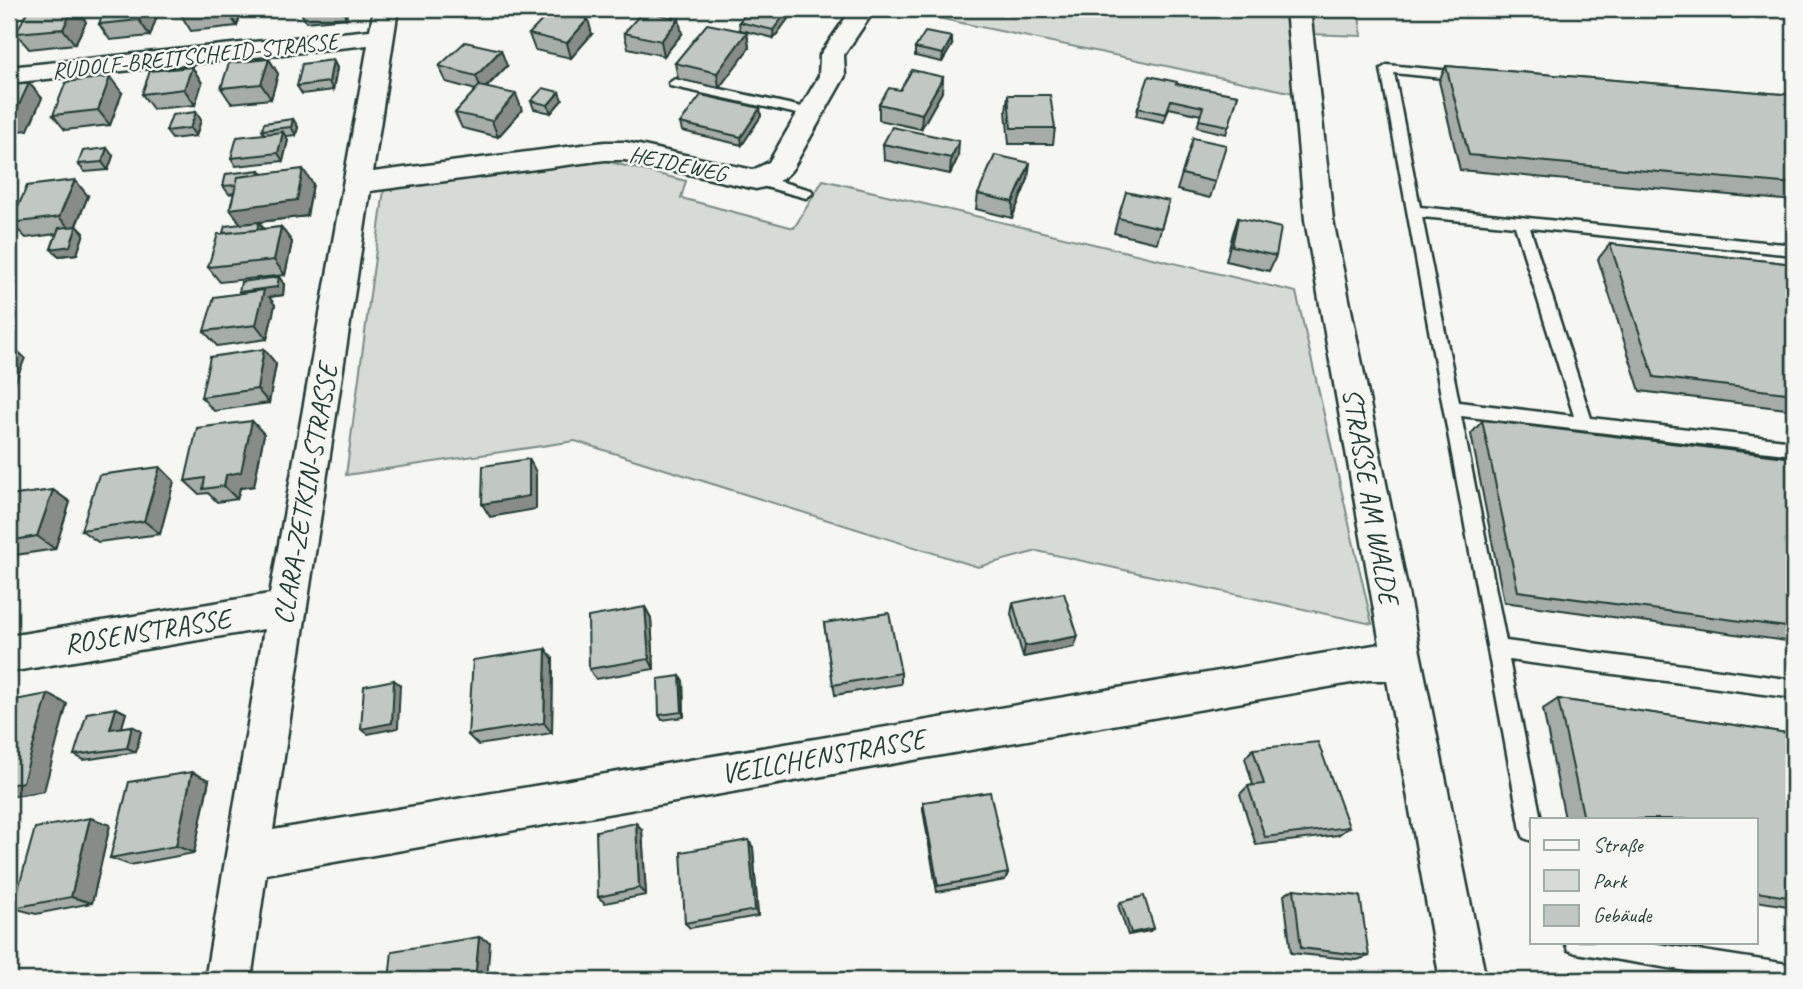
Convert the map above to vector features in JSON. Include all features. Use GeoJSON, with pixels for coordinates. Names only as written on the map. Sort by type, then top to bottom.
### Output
{"type":"FeatureCollection","features":[{"type":"Feature","properties":{"kind":"street","name":"STRASSE AM WALDE"},"geometry":{"type":"LineString","coordinates":[[1298,9],[1319,220],[1336,295],[1401,662],[1463,980]]}},
{"type":"Feature","properties":{"kind":"street","name":"HEIDEWEG"},"geometry":{"type":"LineString","coordinates":[[359,183],[605,151],[625,151],[756,180],[779,168],[832,76],[832,55],[859,15]]}},
{"type":"Feature","properties":{"kind":"street","name":"RUDOLF-BREITSCHEID-STRASSE"},"geometry":{"type":"LineString","coordinates":[[9,75],[384,23]]}},
{"type":"Feature","properties":{"kind":"street","name":"CLARA-ZETKIN-STRASSE"},"geometry":{"type":"LineString","coordinates":[[228,980],[286,608],[384,23]]}},
{"type":"Feature","properties":{"kind":"street","name":"ROSENSTRASSE"},"geometry":{"type":"LineString","coordinates":[[9,654],[286,608]]}},
{"type":"Feature","properties":{"kind":"street","name":"VEILCHENSTRASSE"},"geometry":{"type":"LineString","coordinates":[[247,856],[1354,664],[1401,662]]}},
{"type":"Feature","properties":{"kind":"lane"},"geometry":{"type":"LineString","coordinates":[[1482,78],[1387,69],[1530,820]]}},
{"type":"Feature","properties":{"kind":"lane"},"geometry":{"type":"LineString","coordinates":[[675,83],[811,113]]}},
{"type":"Feature","properties":{"kind":"lane"},"geometry":{"type":"LineString","coordinates":[[756,180],[806,193]]}},
{"type":"Feature","properties":{"kind":"lane"},"geometry":{"type":"LineString","coordinates":[[1414,212],[1794,250]]}},
{"type":"Feature","properties":{"kind":"lane"},"geometry":{"type":"LineString","coordinates":[[1521,222],[1585,424]]}},
{"type":"Feature","properties":{"kind":"lane"},"geometry":{"type":"LineString","coordinates":[[1451,408],[1794,448]]}},
{"type":"Feature","properties":{"kind":"lane"},"geometry":{"type":"LineString","coordinates":[[1497,649],[1794,689]]}},
{"type":"Feature","properties":{"kind":"lane"},"geometry":{"type":"LineString","coordinates":[[1586,944],[1729,973],[1794,977]]}},
{"type":"Feature","properties":{"kind":"green space"},"geometry":{"type":"Polygon","coordinates":[[[895,9],[1287,9],[1294,93],[895,9]]]}},
{"type":"Feature","properties":{"kind":"green space"},"geometry":{"type":"Polygon","coordinates":[[[1306,9],[1358,9],[1362,36],[1309,34],[1306,9]]]}},
{"type":"Feature","properties":{"kind":"green space"},"geometry":{"type":"Polygon","coordinates":[[[606,161],[686,181],[681,198],[794,228],[823,180],[1296,292],[1372,624],[1037,551],[978,567],[575,441],[346,475],[384,190],[606,161]]]}},
{"type":"Feature","properties":{"kind":"building"},"geometry":{"type":"Polygon","coordinates":[[[73,9],[63,29],[16,33],[28,10],[73,9]]]}},
{"type":"Feature","properties":{"kind":"building"},"geometry":{"type":"Polygon","coordinates":[[[105,9],[144,9],[139,20],[99,24],[105,9]]]}},
{"type":"Feature","properties":{"kind":"building"},"geometry":{"type":"Polygon","coordinates":[[[184,9],[228,9],[181,15],[184,9]]]}},
{"type":"Feature","properties":{"kind":"building"},"geometry":{"type":"Polygon","coordinates":[[[750,9],[789,9],[773,30],[739,22],[750,9]]]}},
{"type":"Feature","properties":{"kind":"building"},"geometry":{"type":"Polygon","coordinates":[[[551,11],[588,19],[567,43],[529,34],[551,11]]]}},
{"type":"Feature","properties":{"kind":"building"},"geometry":{"type":"Polygon","coordinates":[[[643,11],[679,19],[661,41],[624,33],[643,11]]]}},
{"type":"Feature","properties":{"kind":"building"},"geometry":{"type":"Polygon","coordinates":[[[707,24],[747,32],[717,73],[675,63],[707,24]]]}},
{"type":"Feature","properties":{"kind":"building"},"geometry":{"type":"Polygon","coordinates":[[[925,32],[952,37],[943,54],[915,48],[925,32]]]}},
{"type":"Feature","properties":{"kind":"building"},"geometry":{"type":"Polygon","coordinates":[[[465,42],[501,50],[476,76],[439,66],[465,42]]]}},
{"type":"Feature","properties":{"kind":"building"},"geometry":{"type":"Polygon","coordinates":[[[269,59],[261,84],[221,88],[229,63],[269,59]]]}},
{"type":"Feature","properties":{"kind":"building"},"geometry":{"type":"Polygon","coordinates":[[[333,60],[329,82],[297,86],[302,64],[333,60]]]}},
{"type":"Feature","properties":{"kind":"building"},"geometry":{"type":"Polygon","coordinates":[[[1446,66],[1794,95],[1794,184],[1469,155],[1446,66]]]}},
{"type":"Feature","properties":{"kind":"building"},"geometry":{"type":"Polygon","coordinates":[[[192,67],[184,89],[142,94],[150,71],[192,67]]]}},
{"type":"Feature","properties":{"kind":"building"},"geometry":{"type":"Polygon","coordinates":[[[912,70],[943,77],[922,114],[879,104],[889,88],[900,90],[912,70]]]}},
{"type":"Feature","properties":{"kind":"building"},"geometry":{"type":"Polygon","coordinates":[[[1149,76],[1177,82],[1176,84],[1238,95],[1229,126],[1199,120],[1203,107],[1171,100],[1166,114],[1138,108],[1149,76]]]}},
{"type":"Feature","properties":{"kind":"building"},"geometry":{"type":"Polygon","coordinates":[[[110,77],[98,110],[53,115],[66,82],[110,77]]]}},
{"type":"Feature","properties":{"kind":"building"},"geometry":{"type":"Polygon","coordinates":[[[29,83],[15,114],[9,115],[9,85],[29,83]]]}},
{"type":"Feature","properties":{"kind":"building"},"geometry":{"type":"Polygon","coordinates":[[[479,86],[516,94],[492,121],[455,113],[479,86]]]}},
{"type":"Feature","properties":{"kind":"building"},"geometry":{"type":"Polygon","coordinates":[[[543,88],[559,92],[548,105],[531,101],[543,88]]]}},
{"type":"Feature","properties":{"kind":"building"},"geometry":{"type":"Polygon","coordinates":[[[701,95],[760,108],[741,137],[680,123],[701,95]]]}},
{"type":"Feature","properties":{"kind":"building"},"geometry":{"type":"Polygon","coordinates":[[[1008,95],[1050,95],[1055,128],[1011,128],[1008,95]]]}},
{"type":"Feature","properties":{"kind":"building"},"geometry":{"type":"Polygon","coordinates":[[[196,112],[190,128],[166,131],[172,115],[196,112]]]}},
{"type":"Feature","properties":{"kind":"building"},"geometry":{"type":"Polygon","coordinates":[[[293,119],[291,127],[262,130],[264,123],[293,119]]]}},
{"type":"Feature","properties":{"kind":"building"},"geometry":{"type":"Polygon","coordinates":[[[892,127],[959,141],[951,158],[883,144],[892,127]]]}},
{"type":"Feature","properties":{"kind":"building"},"geometry":{"type":"Polygon","coordinates":[[[283,132],[278,153],[231,158],[237,137],[283,132]]]}},
{"type":"Feature","properties":{"kind":"building"},"geometry":{"type":"Polygon","coordinates":[[[1193,138],[1226,145],[1215,182],[1182,174],[1193,138]]]}},
{"type":"Feature","properties":{"kind":"building"},"geometry":{"type":"Polygon","coordinates":[[[107,148],[102,162],[78,164],[83,151],[107,148]]]}},
{"type":"Feature","properties":{"kind":"building"},"geometry":{"type":"Polygon","coordinates":[[[995,155],[1030,163],[1013,202],[978,194],[995,155]]]}},
{"type":"Feature","properties":{"kind":"building"},"geometry":{"type":"Polygon","coordinates":[[[303,169],[297,200],[230,209],[238,177],[303,169]]]}},
{"type":"Feature","properties":{"kind":"building"},"geometry":{"type":"Polygon","coordinates":[[[260,170],[259,174],[238,177],[236,185],[223,186],[226,174],[260,170]]]}},
{"type":"Feature","properties":{"kind":"building"},"geometry":{"type":"Polygon","coordinates":[[[75,180],[59,217],[11,223],[27,186],[75,180]]]}},
{"type":"Feature","properties":{"kind":"building"},"geometry":{"type":"Polygon","coordinates":[[[1126,192],[1169,201],[1161,228],[1118,218],[1126,192]]]}},
{"type":"Feature","properties":{"kind":"building"},"geometry":{"type":"Polygon","coordinates":[[[1238,218],[1281,228],[1276,256],[1232,246],[1238,218]]]}},
{"type":"Feature","properties":{"kind":"building"},"geometry":{"type":"Polygon","coordinates":[[[259,222],[257,230],[223,233],[225,226],[259,222]]]}},
{"type":"Feature","properties":{"kind":"building"},"geometry":{"type":"Polygon","coordinates":[[[77,226],[70,246],[51,249],[59,228],[77,226]]]}},
{"type":"Feature","properties":{"kind":"building"},"geometry":{"type":"Polygon","coordinates":[[[281,227],[274,260],[208,267],[218,234],[281,227]]]}},
{"type":"Feature","properties":{"kind":"building"},"geometry":{"type":"Polygon","coordinates":[[[1610,244],[1794,264],[1794,394],[1654,377],[1610,244]]]}},
{"type":"Feature","properties":{"kind":"building"},"geometry":{"type":"Polygon","coordinates":[[[279,277],[277,287],[239,292],[241,282],[279,277]]]}},
{"type":"Feature","properties":{"kind":"building"},"geometry":{"type":"Polygon","coordinates":[[[264,290],[256,325],[204,331],[214,297],[264,290]]]}},
{"type":"Feature","properties":{"kind":"building"},"geometry":{"type":"Polygon","coordinates":[[[264,349],[257,389],[201,397],[210,357],[264,349]]]}},
{"type":"Feature","properties":{"kind":"building"},"geometry":{"type":"Polygon","coordinates":[[[1482,420],[1794,458],[1794,628],[1518,591],[1482,420]]]}},
{"type":"Feature","properties":{"kind":"building"},"geometry":{"type":"Polygon","coordinates":[[[252,421],[241,472],[226,475],[224,486],[203,489],[205,478],[185,481],[197,428],[252,421]]]}},
{"type":"Feature","properties":{"kind":"building"},"geometry":{"type":"Polygon","coordinates":[[[529,459],[529,496],[482,504],[483,466],[529,459]]]}},
{"type":"Feature","properties":{"kind":"building"},"geometry":{"type":"Polygon","coordinates":[[[160,467],[144,521],[81,530],[99,475],[160,467]]]}},
{"type":"Feature","properties":{"kind":"building"},"geometry":{"type":"Polygon","coordinates":[[[53,490],[37,536],[9,541],[9,496],[53,490]]]}},
{"type":"Feature","properties":{"kind":"building"},"geometry":{"type":"Polygon","coordinates":[[[1064,593],[1078,636],[1025,646],[1013,603],[1064,593]]]}},
{"type":"Feature","properties":{"kind":"building"},"geometry":{"type":"Polygon","coordinates":[[[645,607],[649,659],[589,669],[588,617],[645,607]]]}},
{"type":"Feature","properties":{"kind":"building"},"geometry":{"type":"Polygon","coordinates":[[[889,613],[901,673],[833,685],[824,623],[889,613]]]}},
{"type":"Feature","properties":{"kind":"building"},"geometry":{"type":"Polygon","coordinates":[[[546,649],[544,723],[468,735],[473,660],[546,649]]]}},
{"type":"Feature","properties":{"kind":"building"},"geometry":{"type":"Polygon","coordinates":[[[680,676],[682,712],[659,715],[658,679],[680,676]]]}},
{"type":"Feature","properties":{"kind":"building"},"geometry":{"type":"Polygon","coordinates":[[[394,680],[392,723],[361,729],[364,686],[394,680]]]}},
{"type":"Feature","properties":{"kind":"building"},"geometry":{"type":"Polygon","coordinates":[[[48,694],[23,782],[9,785],[9,701],[48,694]]]}},
{"type":"Feature","properties":{"kind":"building"},"geometry":{"type":"Polygon","coordinates":[[[1558,699],[1794,734],[1794,898],[1758,892],[1758,818],[1584,818],[1558,699]]]}},
{"type":"Feature","properties":{"kind":"building"},"geometry":{"type":"Polygon","coordinates":[[[116,708],[110,729],[132,726],[127,748],[74,755],[87,713],[116,708]]]}},
{"type":"Feature","properties":{"kind":"building"},"geometry":{"type":"Polygon","coordinates":[[[1318,742],[1349,827],[1265,837],[1248,786],[1264,784],[1253,749],[1318,742]]]}},
{"type":"Feature","properties":{"kind":"building"},"geometry":{"type":"Polygon","coordinates":[[[192,772],[176,846],[110,858],[129,782],[192,772]]]}},
{"type":"Feature","properties":{"kind":"building"},"geometry":{"type":"Polygon","coordinates":[[[990,792],[1008,873],[938,886],[923,802],[990,792]]]}},
{"type":"Feature","properties":{"kind":"building"},"geometry":{"type":"Polygon","coordinates":[[[90,818],[71,897],[13,908],[35,828],[90,818]]]}},
{"type":"Feature","properties":{"kind":"building"},"geometry":{"type":"Polygon","coordinates":[[[636,823],[639,888],[598,897],[596,831],[636,823]]]}},
{"type":"Feature","properties":{"kind":"building"},"geometry":{"type":"Polygon","coordinates":[[[749,840],[755,910],[685,923],[681,852],[749,840]]]}},
{"type":"Feature","properties":{"kind":"building"},"geometry":{"type":"Polygon","coordinates":[[[1294,889],[1360,896],[1369,956],[1301,948],[1294,889]]]}},
{"type":"Feature","properties":{"kind":"building"},"geometry":{"type":"Polygon","coordinates":[[[1144,896],[1154,928],[1131,933],[1121,902],[1144,896]]]}},
{"type":"Feature","properties":{"kind":"building"},"geometry":{"type":"Polygon","coordinates":[[[479,937],[475,980],[389,980],[392,951],[479,937]]]}}]}
